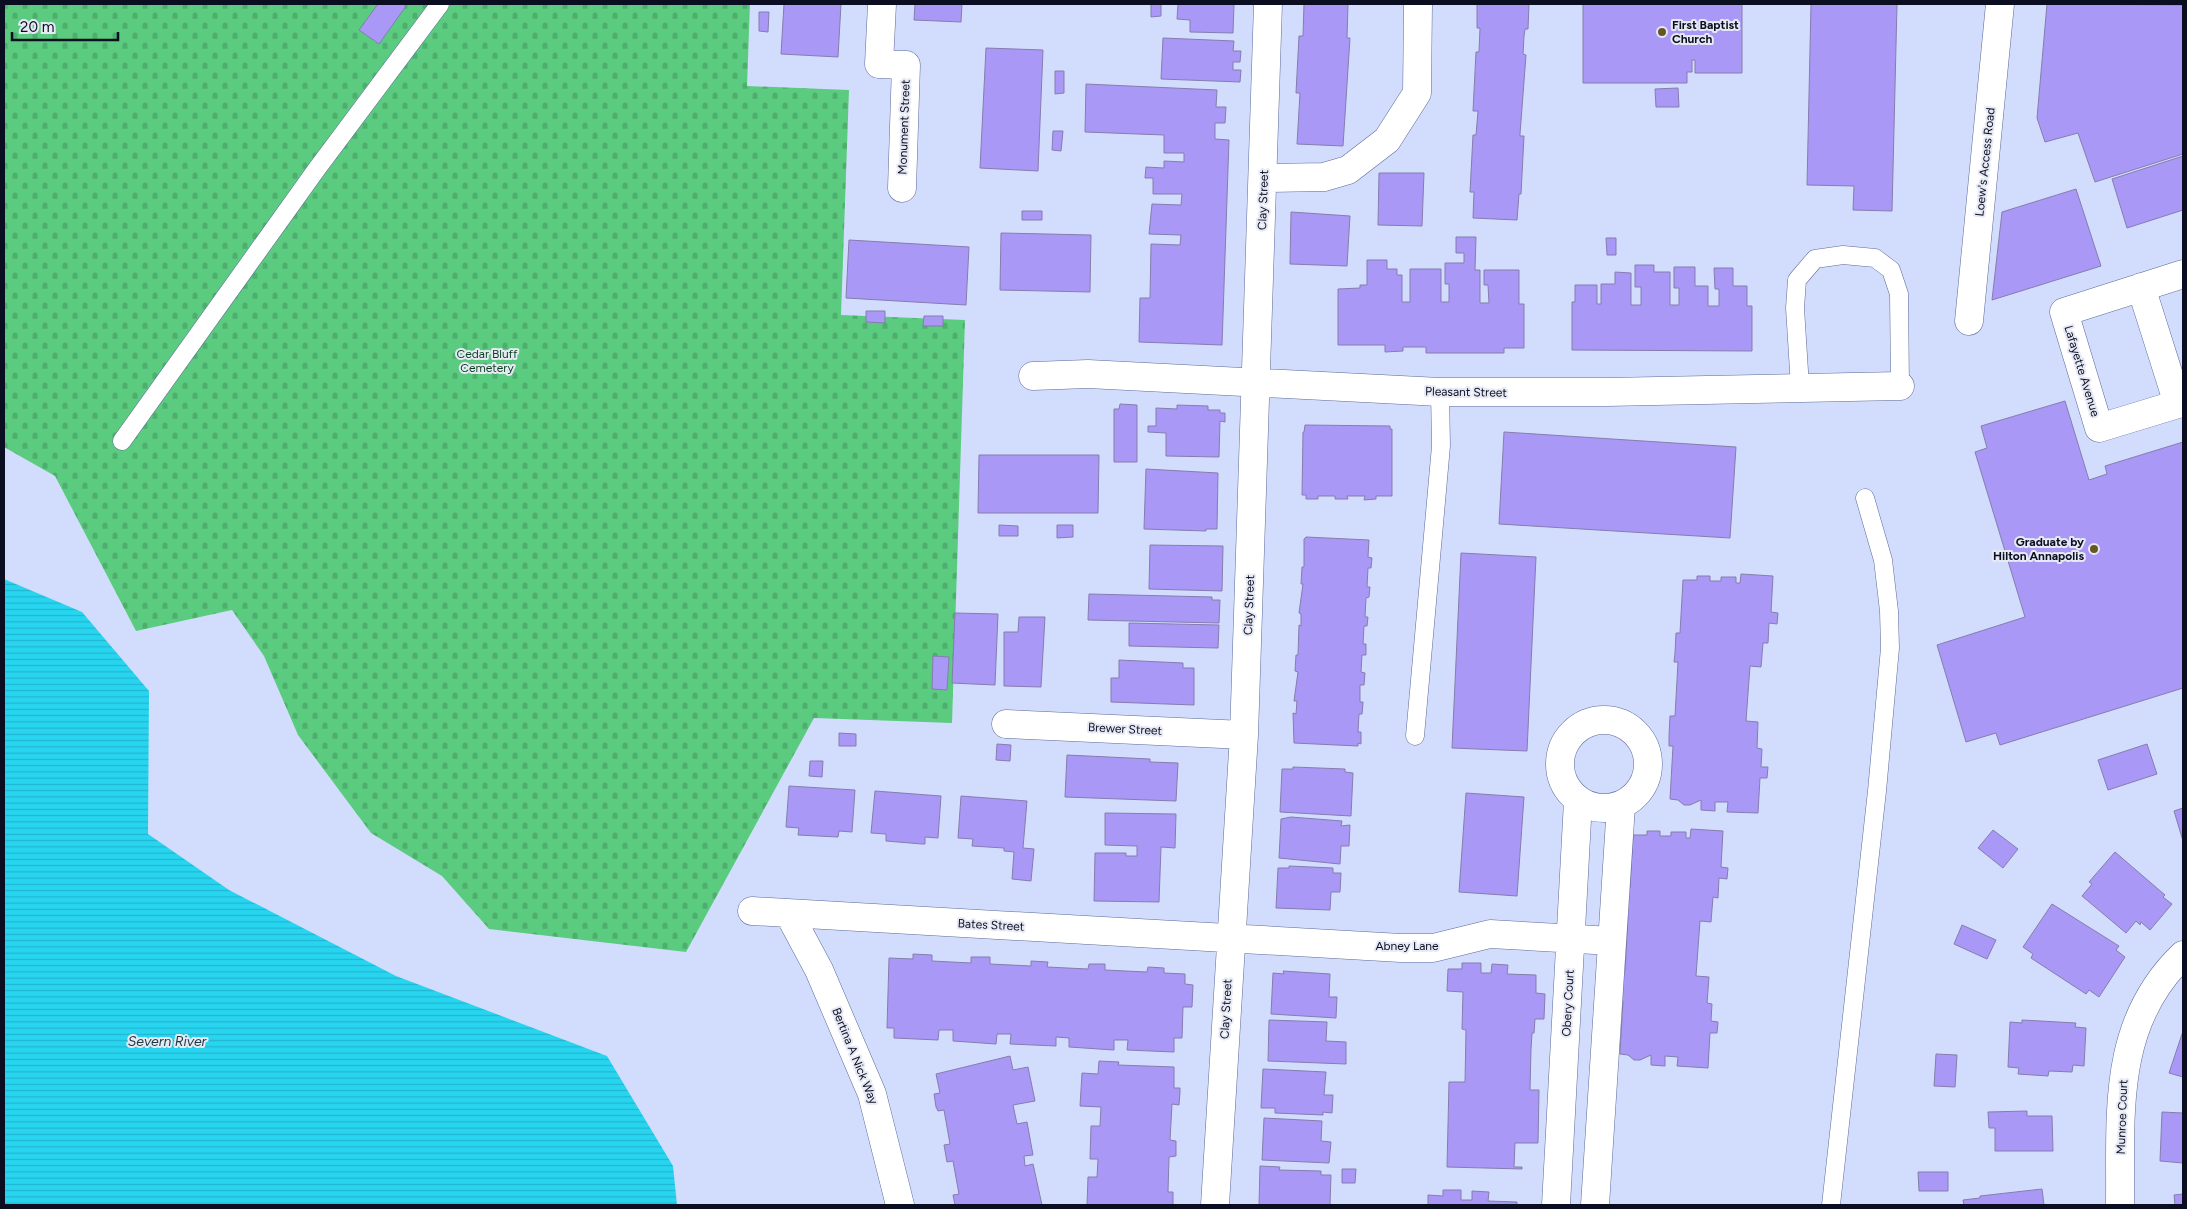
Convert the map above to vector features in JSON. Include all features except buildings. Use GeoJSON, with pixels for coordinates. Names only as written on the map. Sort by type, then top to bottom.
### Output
{"type":"FeatureCollection","features":[{"type":"Feature","properties":{"kind":"street","name":"Monument Street"},"geometry":{"type":"LineString","coordinates":[[882,4],[879,64],[906,65],[902,188]]}},
{"type":"Feature","properties":{"kind":"street","name":"Clay Street"},"geometry":{"type":"LineString","coordinates":[[1215,1205],[1244,735],[1264,178],[1268,4]]}},
{"type":"Feature","properties":{"kind":"street"},"geometry":{"type":"LineString","coordinates":[[1264,178],[1324,177],[1348,170],[1387,140],[1417,93],[1418,4]]}},
{"type":"Feature","properties":{"kind":"street","name":"Loew's Access Road"},"geometry":{"type":"LineString","coordinates":[[1969,321],[2000,4]]}},
{"type":"Feature","properties":{"kind":"street","name":"Lafayette Avenue"},"geometry":{"type":"LineString","coordinates":[[2142,287],[2178,404],[2100,428],[2064,312],[2142,287],[2183,274]]}},
{"type":"Feature","properties":{"kind":"street","name":"Pleasant Street"},"geometry":{"type":"LineString","coordinates":[[1033,376],[1088,374],[1440,392],[1607,392],[1900,386]]}},
{"type":"Feature","properties":{"kind":"street"},"geometry":{"type":"LineString","coordinates":[[1608,720],[1623,724],[1634,732],[1643,744],[1648,758],[1643,786],[1633,797],[1621,805],[1607,809],[1592,807],[1578,801],[1568,790],[1562,778],[1560,763],[1563,749],[1570,736],[1581,727],[1594,721],[1608,720]]}},
{"type":"Feature","properties":{"kind":"street","name":"Brewer Street"},"geometry":{"type":"LineString","coordinates":[[1006,724],[1244,735]]}},
{"type":"Feature","properties":{"kind":"street","name":"Obery Court"},"geometry":{"type":"LineString","coordinates":[[1556,1205],[1578,801]]}},
{"type":"Feature","properties":{"kind":"street"},"geometry":{"type":"LineString","coordinates":[[1595,1205],[1621,805]]}},
{"type":"Feature","properties":{"kind":"street","name":"Bates Street"},"geometry":{"type":"LineString","coordinates":[[752,912],[1230,938]]}},
{"type":"Feature","properties":{"kind":"street","name":"Bertina A Nick Way"},"geometry":{"type":"LineString","coordinates":[[789,914],[819,970],[872,1094],[900,1205]]}},
{"type":"Feature","properties":{"kind":"street","name":"Abney Lane"},"geometry":{"type":"LineString","coordinates":[[1230,938],[1433,948],[1490,934],[1612,941]]}},
{"type":"Feature","properties":{"kind":"street","name":"Munroe Court"},"geometry":{"type":"LineString","coordinates":[[2120,1205],[2122,1090],[2132,1035],[2142,1010],[2156,987],[2183,955]]}},
{"type":"Feature","properties":{"kind":"lane"},"geometry":{"type":"LineString","coordinates":[[122,441],[316,170],[440,4]]}},
{"type":"Feature","properties":{"kind":"lane"},"geometry":{"type":"LineString","coordinates":[[1800,388],[1795,308],[1797,280],[1815,259],[1843,256],[1875,258],[1891,270],[1899,294],[1900,386]]}},
{"type":"Feature","properties":{"kind":"lane"},"geometry":{"type":"LineString","coordinates":[[1415,736],[1441,446],[1440,392]]}},
{"type":"Feature","properties":{"kind":"lane"},"geometry":{"type":"LineString","coordinates":[[1831,1205],[1877,791],[1890,648],[1889,611],[1883,560],[1865,498]]}},
{"type":"Feature","properties":{"kind":"green space","name":"Cedar Bluff Cemetery"},"geometry":{"type":"Polygon","coordinates":[[[4,4],[750,4],[747,86],[849,90],[841,315],[965,320],[952,723],[814,718],[686,952],[489,929],[442,876],[371,833],[298,735],[264,656],[232,610],[136,631],[55,476],[4,447],[4,4]]]}},
{"type":"Feature","properties":{"kind":"water","name":"Severn River"},"geometry":{"type":"Polygon","coordinates":[[[4,579],[82,612],[149,691],[148,834],[229,890],[396,976],[607,1056],[673,1166],[677,1205],[4,1205],[4,579]]]}},
{"type":"Feature","properties":{"kind":"place","name":"First Baptist Church"},"geometry":{"type":"Point","coordinates":[1662,32]}},
{"type":"Feature","properties":{"kind":"place","name":"Graduate by Hilton Annapolis"},"geometry":{"type":"Point","coordinates":[2094,549]}}]}
